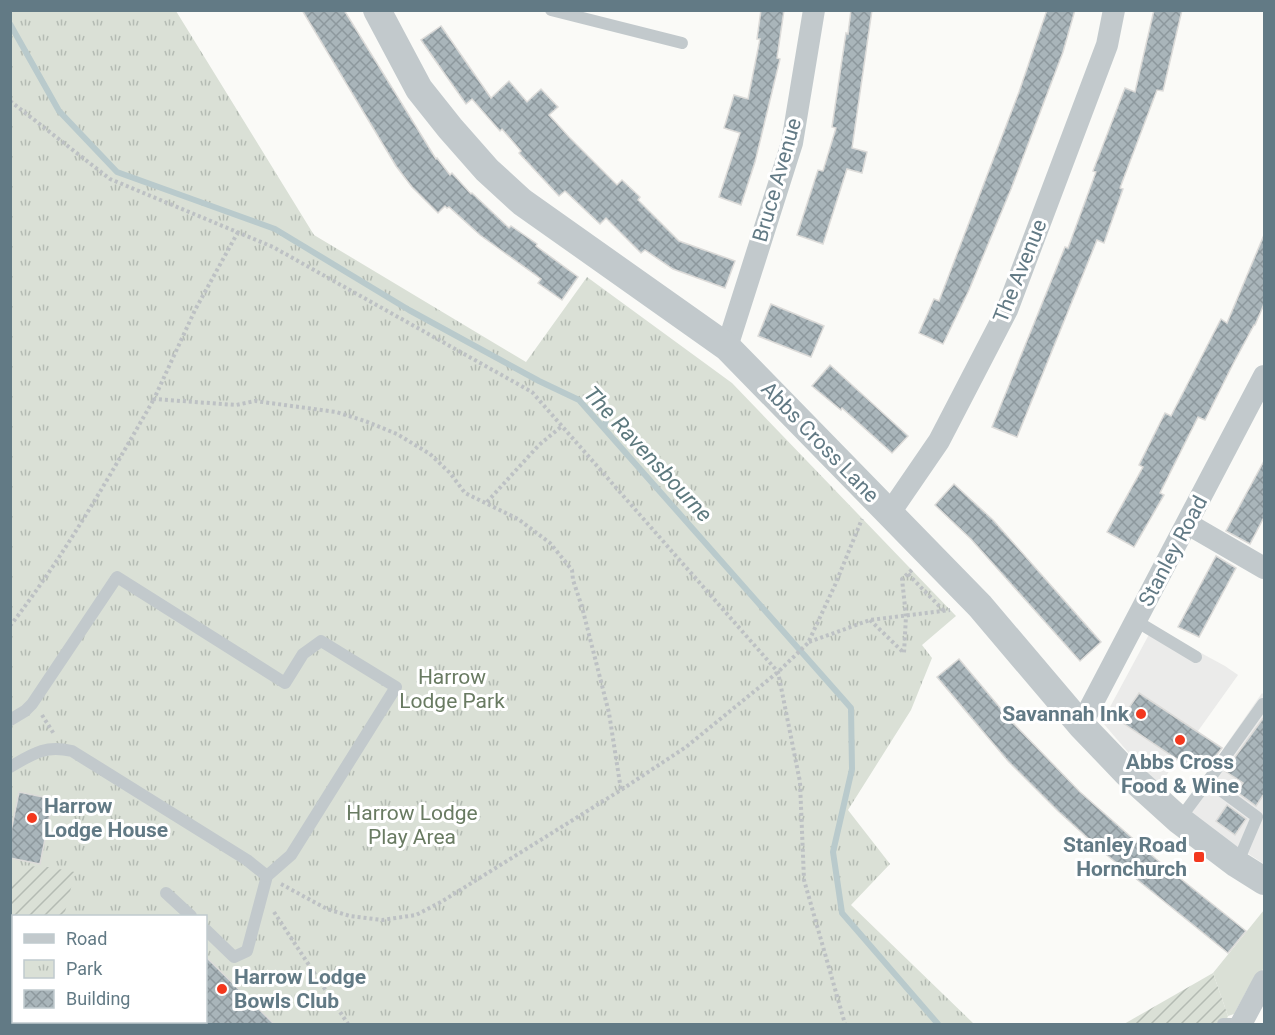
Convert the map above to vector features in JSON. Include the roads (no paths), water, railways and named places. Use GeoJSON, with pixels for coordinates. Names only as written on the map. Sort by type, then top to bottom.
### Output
{"type":"FeatureCollection","features":[{"type":"Feature","properties":{"kind":"street","name":"Abbs Cross Lane"},"geometry":{"type":"LineString","coordinates":[[377,10],[420,89],[450,129],[487,170],[522,202],[727,347],[980,606],[1081,725],[1127,773],[1179,820],[1237,864],[1264,881]]}},
{"type":"Feature","properties":{"kind":"street","name":"Bruce Avenue"},"geometry":{"type":"LineString","coordinates":[[727,347],[792,143],[814,10]]}},
{"type":"Feature","properties":{"kind":"street","name":"The Avenue"},"geometry":{"type":"LineString","coordinates":[[880,504],[939,441],[1007,310],[1107,45],[1114,10]]}},
{"type":"Feature","properties":{"kind":"street","name":"Stanley Road"},"geometry":{"type":"LineString","coordinates":[[1081,725],[1264,376]]}},
{"type":"Feature","properties":{"kind":"street"},"geometry":{"type":"LineString","coordinates":[[1188,524],[1264,568]]}},
{"type":"Feature","properties":{"kind":"street"},"geometry":{"type":"LineString","coordinates":[[1239,1024],[1264,981]]}},
{"type":"Feature","properties":{"kind":"lane"},"geometry":{"type":"LineString","coordinates":[[551,10],[682,43]]}},
{"type":"Feature","properties":{"kind":"lane"},"geometry":{"type":"LineString","coordinates":[[10,720],[32,704],[117,577],[285,683],[303,654],[321,641],[396,687],[291,855],[267,876],[247,951],[234,957],[207,931]]}},
{"type":"Feature","properties":{"kind":"lane"},"geometry":{"type":"LineString","coordinates":[[1136,621],[1196,657]]}},
{"type":"Feature","properties":{"kind":"lane"},"geometry":{"type":"LineString","coordinates":[[1179,820],[1263,704]]}},
{"type":"Feature","properties":{"kind":"lane"},"geometry":{"type":"LineString","coordinates":[[10,767],[41,750],[58,748],[72,751],[247,860],[267,876]]}},
{"type":"Feature","properties":{"kind":"lane"},"geometry":{"type":"LineString","coordinates":[[1208,781],[1257,817],[1237,864]]}},
{"type":"Feature","properties":{"kind":"lane"},"geometry":{"type":"LineString","coordinates":[[166,893],[190,915]]}},
{"type":"Feature","properties":{"kind":"lane"},"geometry":{"type":"LineString","coordinates":[[1223,1024],[1239,1024]]}},
{"type":"Feature","properties":{"kind":"waterway","name":"The Ravensbourne"},"geometry":{"type":"LineString","coordinates":[[10,24],[59,111],[117,172],[275,229],[409,310],[539,381],[579,400],[851,708],[852,769],[833,852],[842,913],[938,1024]]}},
{"type":"Feature","properties":{"kind":"waterway"},"geometry":{"type":"LineString","coordinates":[[604,427],[609,411]]}},
{"type":"Feature","properties":{"kind":"place","name":"Savannah Ink"},"geometry":{"type":"Point","coordinates":[1141,714]}},
{"type":"Feature","properties":{"kind":"place","name":"Abbs Cross Food & Wine"},"geometry":{"type":"Point","coordinates":[1180,740]}},
{"type":"Feature","properties":{"kind":"place","name":"Harrow Lodge House"},"geometry":{"type":"Point","coordinates":[32,818]}},
{"type":"Feature","properties":{"kind":"place","name":"Stanley Road Hornchurch"},"geometry":{"type":"Point","coordinates":[1199,857]}},
{"type":"Feature","properties":{"kind":"place","name":"Harrow Lodge Bowls Club"},"geometry":{"type":"Point","coordinates":[222,989]}},
{"type":"Feature","properties":{"kind":"park label","name":"Harrow Lodge Park"},"geometry":{"type":"Point","coordinates":[452,689]}},
{"type":"Feature","properties":{"kind":"park label","name":"Harrow Lodge Play Area"},"geometry":{"type":"Point","coordinates":[412,825]}}]}
